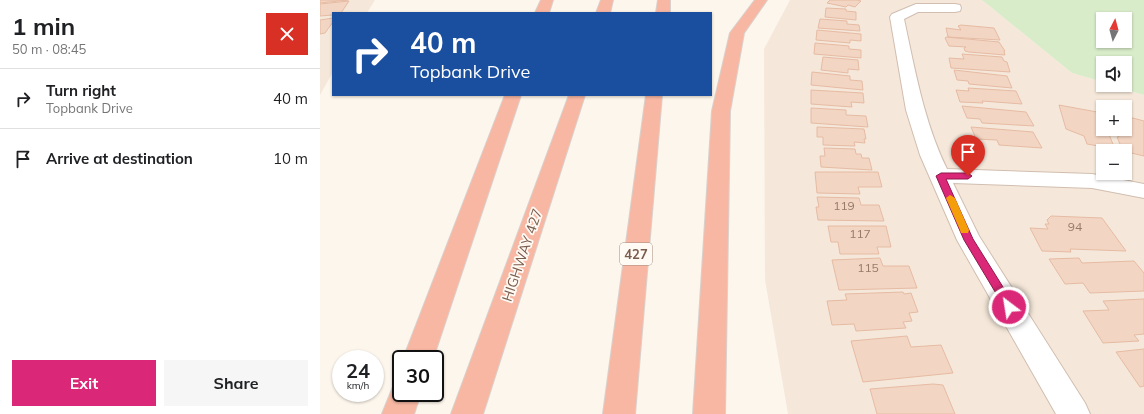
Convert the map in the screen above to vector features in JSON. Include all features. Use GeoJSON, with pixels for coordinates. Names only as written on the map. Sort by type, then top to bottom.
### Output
{"type":"FeatureCollection","features":[{"type":"Feature","properties":{"kind":"highway"},"geometry":{"type":"LineString","coordinates":[[542,12],[547,0]]}},
{"type":"Feature","properties":{"kind":"highway"},"geometry":{"type":"LineString","coordinates":[[603,12],[607,0]]}},
{"type":"Feature","properties":{"kind":"highway"},"geometry":{"type":"LineString","coordinates":[[663,12],[664,0]]}},
{"type":"Feature","properties":{"kind":"highway"},"geometry":{"type":"LineString","coordinates":[[709,414],[721,111],[737,33],[761,0]]}},
{"type":"Feature","properties":{"kind":"highway"},"geometry":{"type":"LineString","coordinates":[[421,350],[513,96]]}},
{"type":"Feature","properties":{"kind":"highway","name":"HIGHWAY 427"},"geometry":{"type":"LineString","coordinates":[[467,414],[576,96]]}},
{"type":"Feature","properties":{"kind":"highway","name":"427"},"geometry":{"type":"LineString","coordinates":[[619,414],[654,96]]}},
{"type":"Feature","properties":{"kind":"highway"},"geometry":{"type":"LineString","coordinates":[[398,414],[403,402]]}},
{"type":"Feature","properties":{"kind":"street"},"geometry":{"type":"LineString","coordinates":[[955,8],[916,8],[897,17],[915,110],[930,155],[941,176],[969,240],[1074,414]]}},
{"type":"Feature","properties":{"kind":"street"},"geometry":{"type":"LineString","coordinates":[[941,176],[1092,181],[1144,191]]}},
{"type":"Feature","properties":{"kind":"shaded area"},"geometry":{"type":"Polygon","coordinates":[[[320,0],[375,0],[368,12],[332,12],[332,74],[320,95],[320,0]]]}},
{"type":"Feature","properties":{"kind":"shaded area"},"geometry":{"type":"Polygon","coordinates":[[[790,0],[982,0],[1072,73],[1096,80],[1096,92],[1132,91],[1144,95],[1144,414],[788,414],[765,280],[764,49],[790,0]]]}},
{"type":"Feature","properties":{"kind":"green space"},"geometry":{"type":"Polygon","coordinates":[[[982,0],[1144,0],[1144,95],[1132,91],[1132,56],[1096,56],[1096,80],[1072,73],[982,0]]]}},
{"type":"Feature","properties":{"kind":"building"},"geometry":{"type":"Polygon","coordinates":[[[320,0],[348,0],[320,3],[320,0]]]}},
{"type":"Feature","properties":{"kind":"building"},"geometry":{"type":"Polygon","coordinates":[[[830,0],[861,1],[855,7],[848,5],[846,7],[827,3],[830,0]]]}},
{"type":"Feature","properties":{"kind":"building"},"geometry":{"type":"Polygon","coordinates":[[[349,1],[342,12],[332,12],[332,15],[320,16],[320,4],[349,1]]]}},
{"type":"Feature","properties":{"kind":"building"},"geometry":{"type":"Polygon","coordinates":[[[826,8],[846,9],[846,11],[856,12],[856,20],[825,17],[826,8]]]}},
{"type":"Feature","properties":{"kind":"building"},"geometry":{"type":"Polygon","coordinates":[[[332,18],[332,23],[325,33],[320,34],[320,20],[332,18]]]}},
{"type":"Feature","properties":{"kind":"building"},"geometry":{"type":"Polygon","coordinates":[[[820,19],[847,21],[847,24],[859,25],[860,31],[818,28],[820,19]]]}},
{"type":"Feature","properties":{"kind":"building"},"geometry":{"type":"Polygon","coordinates":[[[958,26],[994,28],[1000,40],[948,37],[946,28],[961,30],[958,26]]]}},
{"type":"Feature","properties":{"kind":"building"},"geometry":{"type":"Polygon","coordinates":[[[817,30],[861,34],[861,41],[850,40],[850,43],[816,40],[817,30]]]}},
{"type":"Feature","properties":{"kind":"building"},"geometry":{"type":"Polygon","coordinates":[[[945,38],[999,42],[1005,51],[1005,55],[965,51],[964,48],[966,47],[949,46],[945,38]]]}},
{"type":"Feature","properties":{"kind":"building"},"geometry":{"type":"Polygon","coordinates":[[[815,43],[849,46],[849,49],[861,50],[861,58],[814,54],[815,43]]]}},
{"type":"Feature","properties":{"kind":"building"},"geometry":{"type":"Polygon","coordinates":[[[962,54],[1002,57],[1004,61],[1007,62],[1010,72],[951,68],[949,58],[964,59],[962,54]]]}},
{"type":"Feature","properties":{"kind":"building"},"geometry":{"type":"Polygon","coordinates":[[[823,57],[858,60],[859,70],[848,69],[848,73],[821,70],[823,57]]]}},
{"type":"Feature","properties":{"kind":"building"},"geometry":{"type":"Polygon","coordinates":[[[954,70],[1007,76],[1012,88],[969,84],[968,81],[957,80],[954,70]]]}},
{"type":"Feature","properties":{"kind":"building"},"geometry":{"type":"Polygon","coordinates":[[[812,72],[850,76],[850,80],[862,81],[863,90],[811,85],[812,72]]]}},
{"type":"Feature","properties":{"kind":"building"},"geometry":{"type":"Polygon","coordinates":[[[968,88],[1016,91],[1022,104],[982,101],[983,103],[960,102],[956,90],[969,91],[968,88]]]}},
{"type":"Feature","properties":{"kind":"building"},"geometry":{"type":"Polygon","coordinates":[[[811,90],[863,93],[864,103],[851,102],[852,107],[811,104],[811,90]]]}},
{"type":"Feature","properties":{"kind":"building"},"geometry":{"type":"Polygon","coordinates":[[[1059,105],[1096,112],[1096,136],[1110,136],[1113,144],[1096,144],[1096,146],[1087,144],[1084,136],[1066,129],[1059,105]]]}},
{"type":"Feature","properties":{"kind":"building"},"geometry":{"type":"Polygon","coordinates":[[[962,106],[1026,112],[1034,126],[982,123],[980,119],[967,118],[962,106]]]}},
{"type":"Feature","properties":{"kind":"building"},"geometry":{"type":"Polygon","coordinates":[[[811,108],[846,110],[846,115],[866,116],[868,127],[811,123],[811,108]]]}},
{"type":"Feature","properties":{"kind":"building"},"geometry":{"type":"Polygon","coordinates":[[[1132,118],[1144,121],[1144,156],[1132,153],[1132,144],[1120,144],[1117,137],[1132,136],[1132,118]]]}},
{"type":"Feature","properties":{"kind":"building"},"geometry":{"type":"Polygon","coordinates":[[[817,127],[864,129],[866,139],[864,139],[865,143],[854,142],[855,146],[823,145],[823,137],[817,137],[817,127]]]}},
{"type":"Feature","properties":{"kind":"building"},"geometry":{"type":"Polygon","coordinates":[[[971,127],[1033,132],[1042,148],[999,145],[997,140],[976,139],[971,127]]]}},
{"type":"Feature","properties":{"kind":"building"},"geometry":{"type":"Polygon","coordinates":[[[824,148],[855,149],[856,154],[861,154],[862,158],[869,158],[872,170],[821,167],[820,156],[825,156],[824,148]]]}},
{"type":"Feature","properties":{"kind":"building"},"geometry":{"type":"Polygon","coordinates":[[[815,172],[878,172],[882,187],[858,187],[860,194],[817,193],[815,172]]]}},
{"type":"Feature","properties":{"kind":"building"},"geometry":{"type":"Polygon","coordinates":[[[817,197],[859,198],[861,205],[879,205],[884,221],[818,220],[816,207],[819,207],[817,197]]]}},
{"type":"Feature","properties":{"kind":"building"},"geometry":{"type":"Polygon","coordinates":[[[1051,216],[1102,218],[1126,251],[1070,249],[1071,252],[1042,251],[1030,228],[1048,229],[1045,224],[1049,224],[1047,220],[1051,216]]]}},
{"type":"Feature","properties":{"kind":"building"},"geometry":{"type":"Polygon","coordinates":[[[828,226],[886,226],[891,247],[877,247],[879,254],[840,254],[838,242],[831,242],[828,226]]]}},
{"type":"Feature","properties":{"kind":"building"},"geometry":{"type":"Polygon","coordinates":[[[880,258],[883,266],[909,266],[917,288],[839,290],[832,260],[880,258]]]}},
{"type":"Feature","properties":{"kind":"building"},"geometry":{"type":"Polygon","coordinates":[[[1079,258],[1082,263],[1134,261],[1144,273],[1144,291],[1090,293],[1083,283],[1065,284],[1049,259],[1079,258]]]}},
{"type":"Feature","properties":{"kind":"building"},"geometry":{"type":"Polygon","coordinates":[[[903,292],[904,294],[911,293],[918,312],[909,313],[912,321],[903,322],[906,328],[856,331],[854,324],[832,325],[827,301],[847,300],[845,294],[903,292]]]}},
{"type":"Feature","properties":{"kind":"building"},"geometry":{"type":"Polygon","coordinates":[[[1144,299],[1144,334],[1134,335],[1139,341],[1103,343],[1083,311],[1109,310],[1103,301],[1144,299]]]}},
{"type":"Feature","properties":{"kind":"building"},"geometry":{"type":"Polygon","coordinates":[[[907,336],[911,347],[941,345],[953,373],[863,382],[851,341],[907,336]]]}},
{"type":"Feature","properties":{"kind":"building"},"geometry":{"type":"Polygon","coordinates":[[[1144,349],[1144,386],[1140,387],[1116,352],[1144,349]]]}},
{"type":"Feature","properties":{"kind":"building"},"geometry":{"type":"Polygon","coordinates":[[[933,384],[943,385],[955,414],[877,414],[870,389],[933,384]]]}},
{"type":"Feature","properties":{"kind":"slow traffic"},"geometry":{"type":"LineString","coordinates":[[950,198],[965,230]]}},
{"type":"Feature","properties":{"kind":"route"},"geometry":{"type":"LineString","coordinates":[[968,176],[941,176],[969,240],[1009,307]]}}]}
